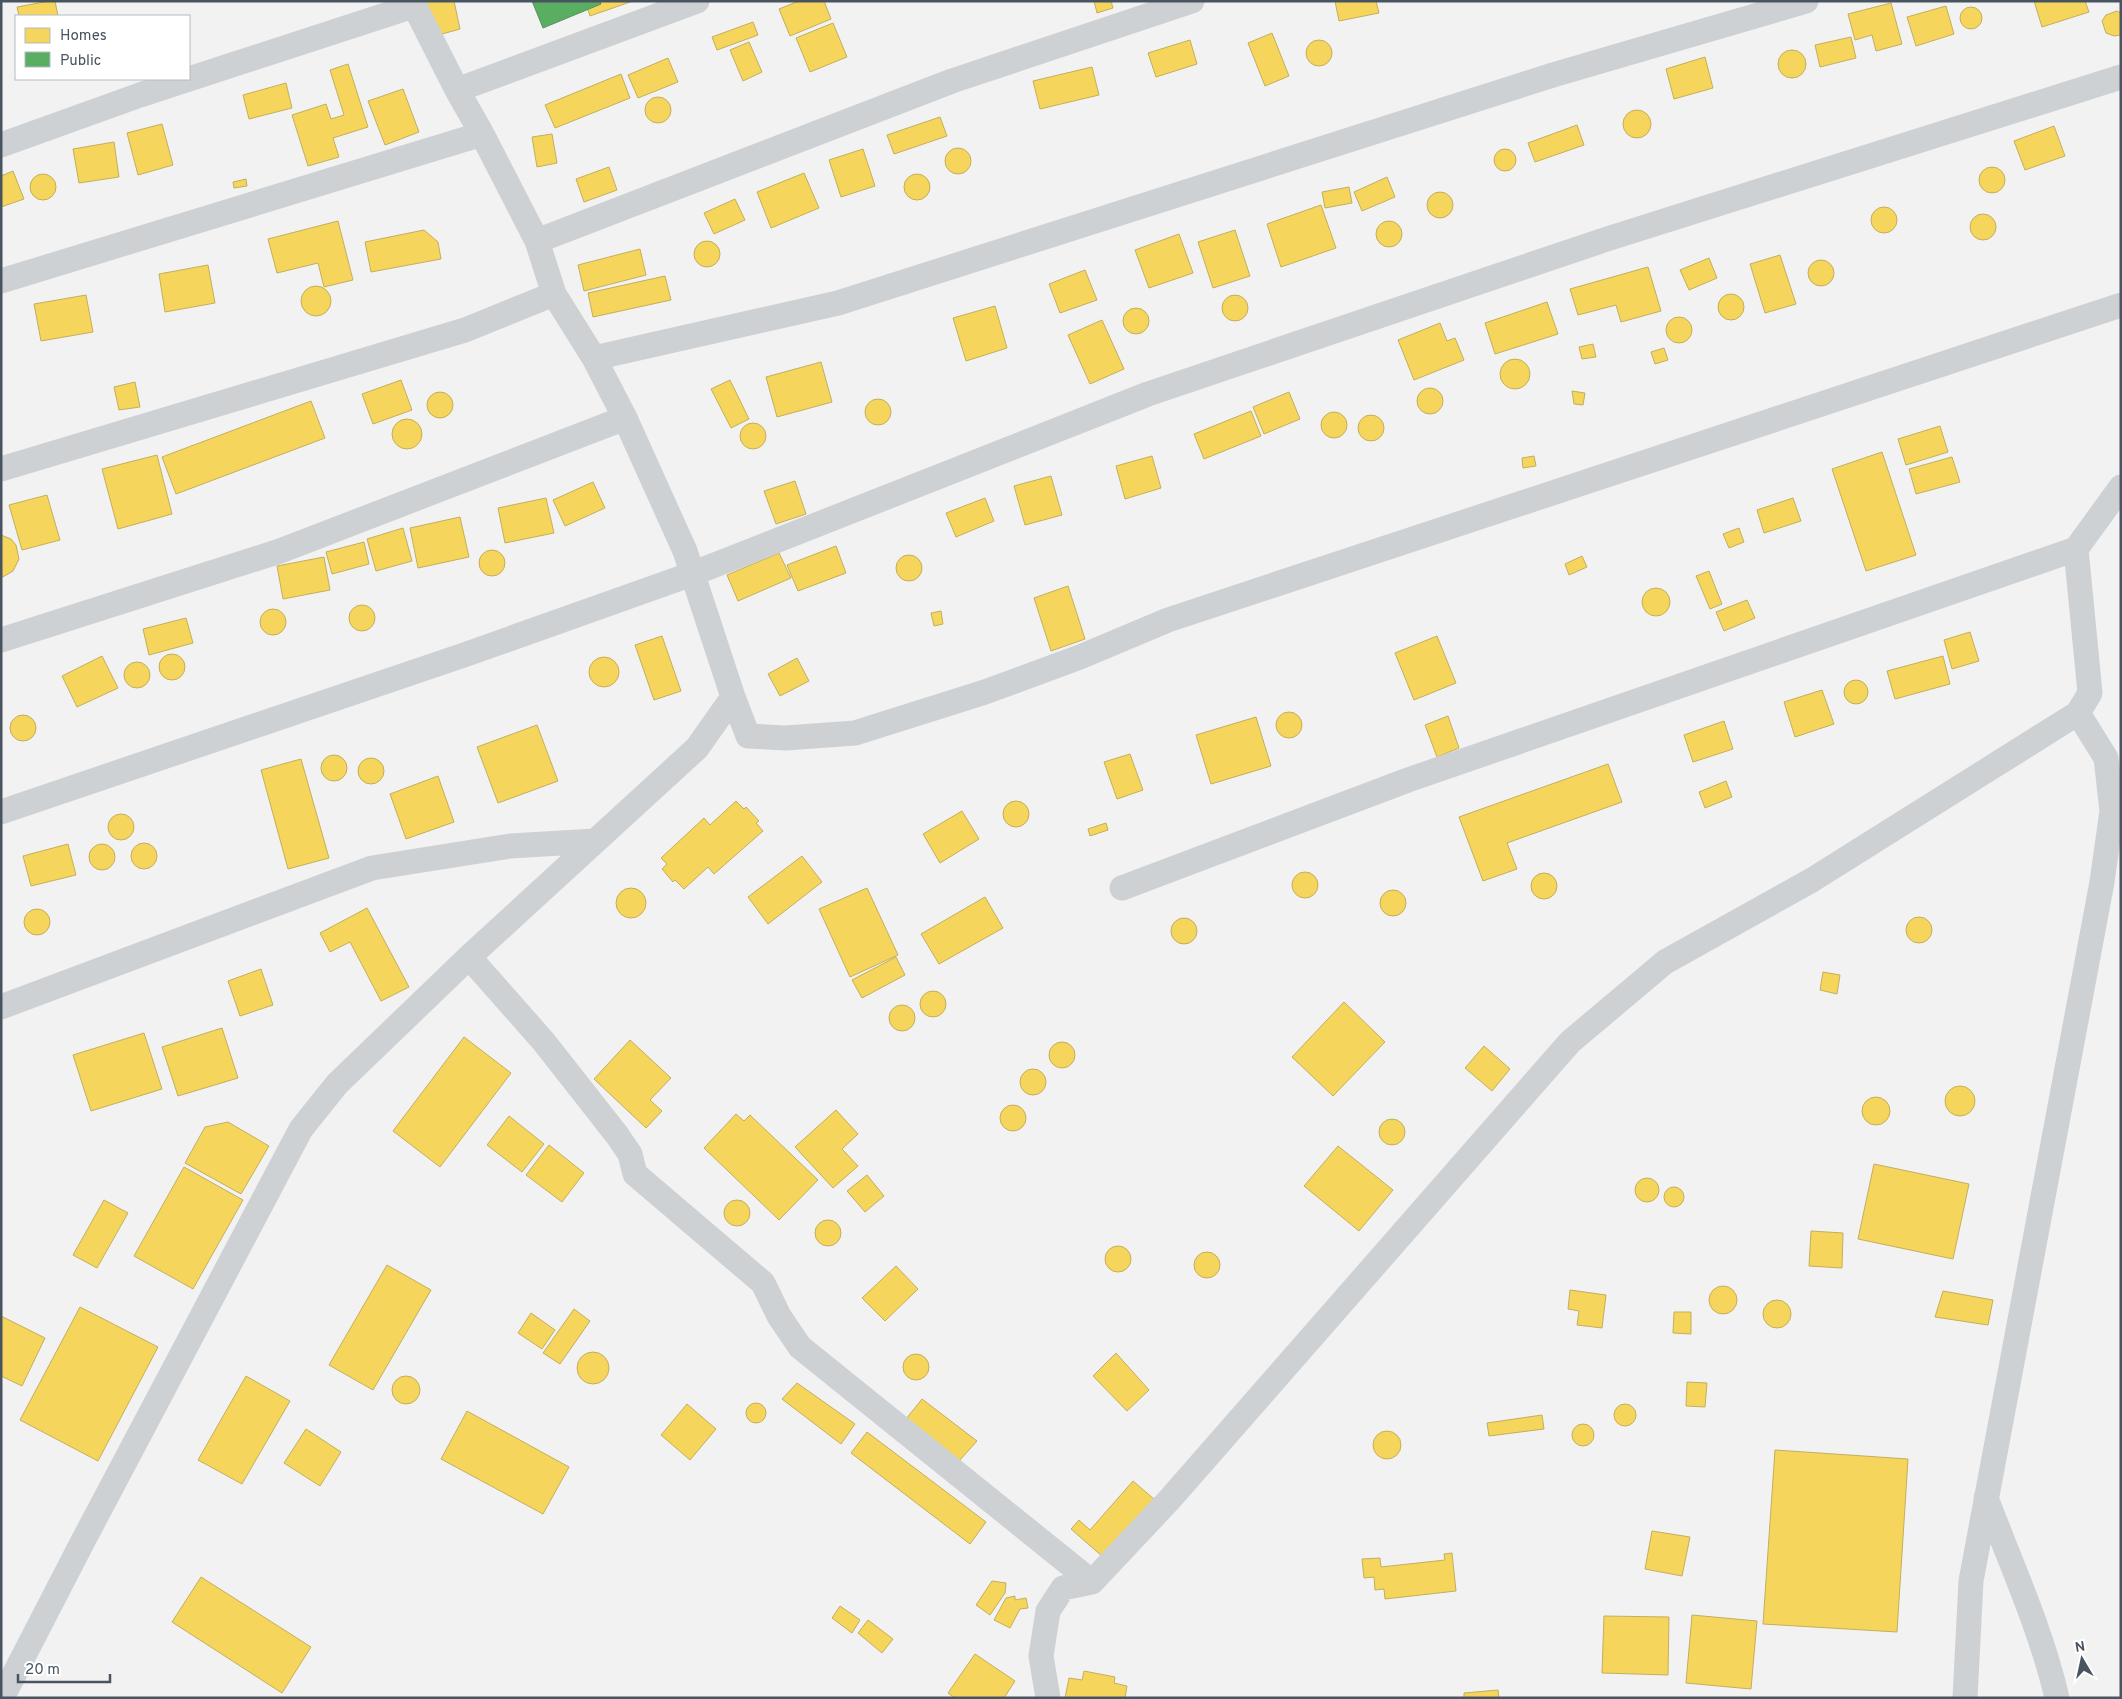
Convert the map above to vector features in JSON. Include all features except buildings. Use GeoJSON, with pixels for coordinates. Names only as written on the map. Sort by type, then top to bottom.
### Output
{"type":"FeatureCollection","features":[{"type":"Feature","properties":{"kind":"street"},"geometry":{"type":"LineString","coordinates":[[457,90],[697,1]]}},
{"type":"Feature","properties":{"kind":"street"},"geometry":{"type":"LineString","coordinates":[[538,241],[952,81],[1192,1]]}},
{"type":"Feature","properties":{"kind":"street"},"geometry":{"type":"LineString","coordinates":[[594,358],[838,303],[1553,74],[1806,1]]}},
{"type":"Feature","properties":{"kind":"street"},"geometry":{"type":"LineString","coordinates":[[190,78],[413,4],[538,241],[554,294],[594,358],[625,418],[685,551],[733,697],[748,736],[786,738],[855,733],[985,692],[1080,657],[1168,620],[2121,305]]}},
{"type":"Feature","properties":{"kind":"street"},"geometry":{"type":"LineString","coordinates":[[1,812],[692,574],[1148,394],[1607,239],[2121,77]]}},
{"type":"Feature","properties":{"kind":"street"},"geometry":{"type":"LineString","coordinates":[[1,146],[185,80]]}},
{"type":"Feature","properties":{"kind":"street"},"geometry":{"type":"LineString","coordinates":[[1,281],[482,134]]}},
{"type":"Feature","properties":{"kind":"street"},"geometry":{"type":"LineString","coordinates":[[1,469],[465,330],[554,294]]}},
{"type":"Feature","properties":{"kind":"street"},"geometry":{"type":"LineString","coordinates":[[1,640],[280,550],[625,418]]}},
{"type":"Feature","properties":{"kind":"street"},"geometry":{"type":"LineString","coordinates":[[1122,888],[1408,780],[2076,549],[2121,487]]}},
{"type":"Feature","properties":{"kind":"street"},"geometry":{"type":"LineString","coordinates":[[1048,1698],[1041,1656],[1048,1611],[1063,1588],[1092,1582],[1170,1499],[1570,1042],[1665,962],[1812,880],[2078,713],[2090,693],[2076,549]]}},
{"type":"Feature","properties":{"kind":"street"},"geometry":{"type":"LineString","coordinates":[[2,1698],[82,1541],[302,1130],[337,1084],[469,957],[698,748],[733,697]]}},
{"type":"Feature","properties":{"kind":"street"},"geometry":{"type":"LineString","coordinates":[[1965,1698],[1970,1581],[2102,882],[2112,812],[2106,758],[2078,713]]}},
{"type":"Feature","properties":{"kind":"street"},"geometry":{"type":"LineString","coordinates":[[1,1007],[372,868],[510,846],[595,841]]}},
{"type":"Feature","properties":{"kind":"street"},"geometry":{"type":"LineString","coordinates":[[469,957],[544,1042],[617,1135],[630,1154],[635,1174],[762,1283],[779,1316],[800,1347],[1092,1582]]}},
{"type":"Feature","properties":{"kind":"street"},"geometry":{"type":"LineString","coordinates":[[1986,1498],[2040,1640],[2057,1698]]}}]}
